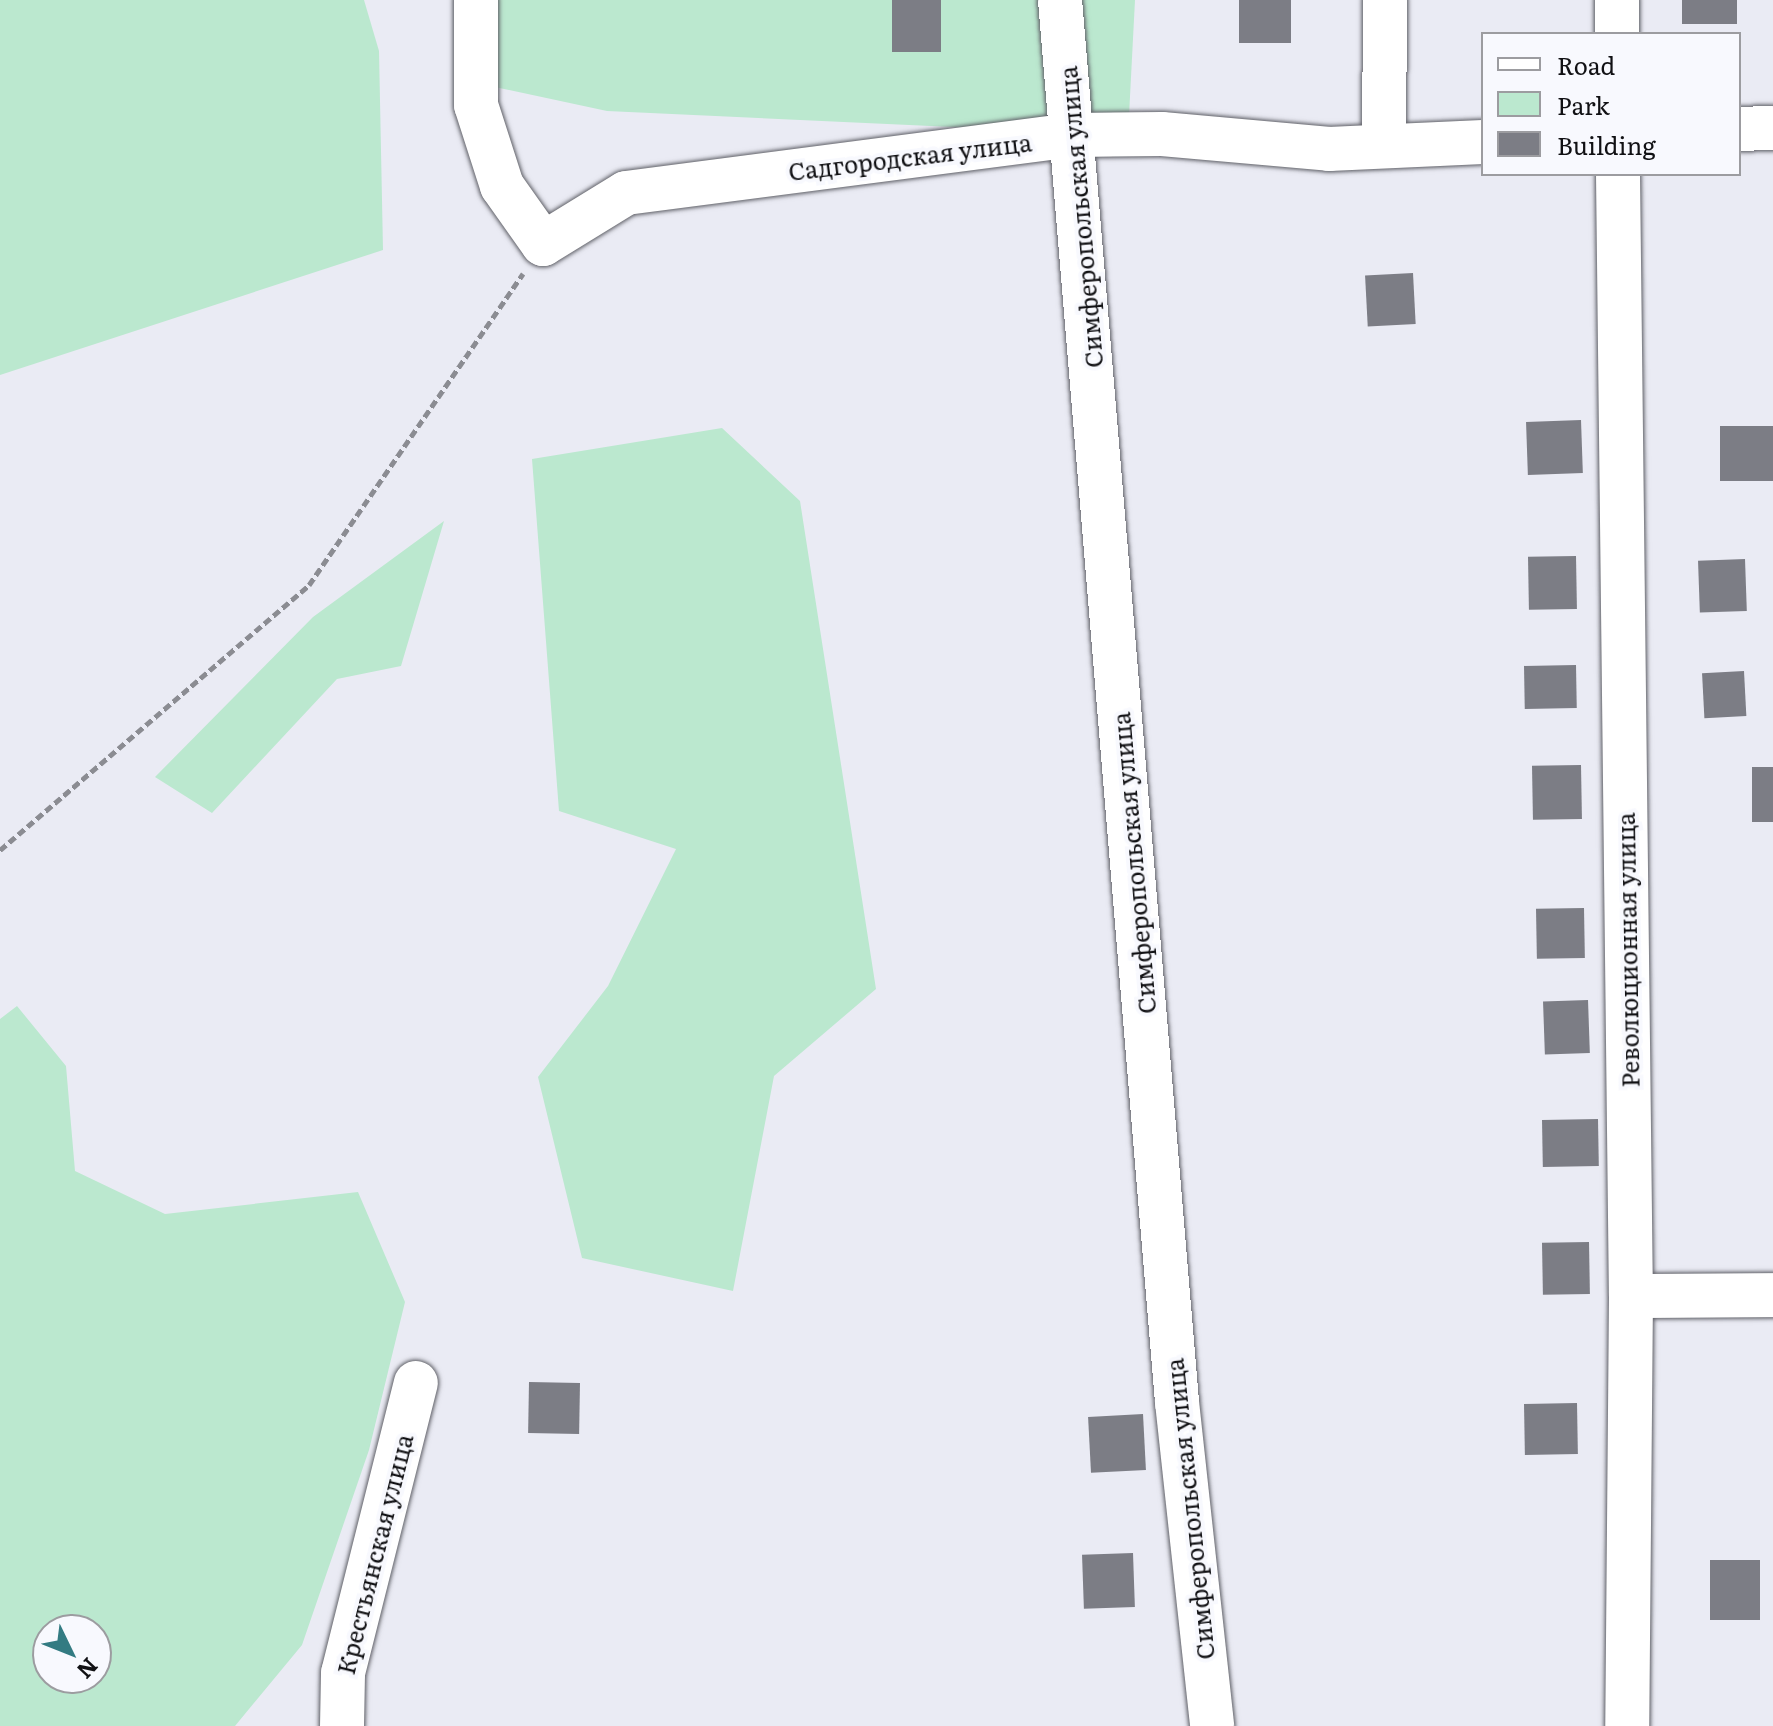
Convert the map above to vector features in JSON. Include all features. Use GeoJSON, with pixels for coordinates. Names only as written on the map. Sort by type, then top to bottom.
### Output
{"type":"FeatureCollection","features":[{"type":"Feature","properties":{"kind":"street"},"geometry":{"type":"LineString","coordinates":[[476,0],[476,105],[502,186],[543,244]]}},
{"type":"Feature","properties":{"kind":"street","name":"Симферопольская улица"},"geometry":{"type":"LineString","coordinates":[[1060,0],[1075,135],[1175,1386],[1212,1726]]}},
{"type":"Feature","properties":{"kind":"street"},"geometry":{"type":"LineString","coordinates":[[1384,146],[1385,0]]}},
{"type":"Feature","properties":{"kind":"street"},"geometry":{"type":"LineString","coordinates":[[1617,0],[1617,32]]}},
{"type":"Feature","properties":{"kind":"street"},"geometry":{"type":"LineString","coordinates":[[1741,129],[1773,128]]}},
{"type":"Feature","properties":{"kind":"street","name":"Садгородская улица"},"geometry":{"type":"LineString","coordinates":[[543,244],[626,193],[1075,135],[1162,134],[1329,149],[1481,142]]}},
{"type":"Feature","properties":{"kind":"street","name":"Революционная улица"},"geometry":{"type":"LineString","coordinates":[[1618,176],[1631,1296],[1627,1726]]}},
{"type":"Feature","properties":{"kind":"street"},"geometry":{"type":"LineString","coordinates":[[1631,1296],[1773,1295]]}},
{"type":"Feature","properties":{"kind":"street","name":"Крестьянская улица"},"geometry":{"type":"LineString","coordinates":[[342,1726],[343,1673],[416,1383]]}},
{"type":"Feature","properties":{"kind":"path"},"geometry":{"type":"LineString","coordinates":[[0,850],[309,585],[543,244]]}},
{"type":"Feature","properties":{"kind":"green space"},"geometry":{"type":"Polygon","coordinates":[[[0,0],[364,0],[379,51],[383,250],[0,375],[0,0]]]}},
{"type":"Feature","properties":{"kind":"green space"},"geometry":{"type":"Polygon","coordinates":[[[477,0],[1135,0],[1128,135],[607,111],[462,80],[477,0]]]}},
{"type":"Feature","properties":{"kind":"green space"},"geometry":{"type":"Polygon","coordinates":[[[722,428],[800,501],[876,989],[774,1076],[733,1291],[582,1258],[538,1077],[608,986],[676,849],[559,811],[532,459],[722,428]]]}},
{"type":"Feature","properties":{"kind":"green space"},"geometry":{"type":"Polygon","coordinates":[[[444,521],[401,666],[337,679],[212,813],[155,777],[313,617],[444,521]]]}},
{"type":"Feature","properties":{"kind":"green space"},"geometry":{"type":"Polygon","coordinates":[[[17,1006],[66,1066],[75,1171],[165,1214],[358,1192],[405,1302],[369,1450],[302,1645],[235,1726],[0,1726],[0,1019],[17,1006]]]}},
{"type":"Feature","properties":{"kind":"building"},"geometry":{"type":"Polygon","coordinates":[[[892,0],[941,0],[941,52],[892,52],[892,0]]]}},
{"type":"Feature","properties":{"kind":"building"},"geometry":{"type":"Polygon","coordinates":[[[1239,0],[1291,0],[1291,43],[1239,43],[1239,0]]]}},
{"type":"Feature","properties":{"kind":"building"},"geometry":{"type":"Polygon","coordinates":[[[1682,0],[1737,0],[1737,24],[1682,24],[1682,0]]]}},
{"type":"Feature","properties":{"kind":"building"},"geometry":{"type":"Polygon","coordinates":[[[1413,273],[1416,324],[1368,326],[1365,276],[1413,273]]]}},
{"type":"Feature","properties":{"kind":"building"},"geometry":{"type":"Polygon","coordinates":[[[1581,420],[1583,473],[1528,475],[1526,422],[1581,420]]]}},
{"type":"Feature","properties":{"kind":"building"},"geometry":{"type":"Polygon","coordinates":[[[1720,426],[1773,426],[1773,481],[1720,481],[1720,426]]]}},
{"type":"Feature","properties":{"kind":"building"},"geometry":{"type":"Polygon","coordinates":[[[1576,556],[1577,609],[1529,610],[1528,557],[1576,556]]]}},
{"type":"Feature","properties":{"kind":"building"},"geometry":{"type":"Polygon","coordinates":[[[1745,559],[1747,611],[1700,613],[1698,561],[1745,559]]]}},
{"type":"Feature","properties":{"kind":"building"},"geometry":{"type":"Polygon","coordinates":[[[1576,665],[1577,708],[1525,709],[1524,666],[1576,665]]]}},
{"type":"Feature","properties":{"kind":"building"},"geometry":{"type":"Polygon","coordinates":[[[1744,671],[1746,716],[1704,718],[1702,673],[1744,671]]]}},
{"type":"Feature","properties":{"kind":"building"},"geometry":{"type":"Polygon","coordinates":[[[1581,765],[1582,819],[1533,820],[1532,766],[1581,765]]]}},
{"type":"Feature","properties":{"kind":"building"},"geometry":{"type":"Polygon","coordinates":[[[1752,767],[1773,767],[1773,822],[1752,822],[1752,767]]]}},
{"type":"Feature","properties":{"kind":"building"},"geometry":{"type":"Polygon","coordinates":[[[1584,908],[1585,958],[1537,959],[1536,909],[1584,908]]]}},
{"type":"Feature","properties":{"kind":"building"},"geometry":{"type":"Polygon","coordinates":[[[1588,1000],[1590,1053],[1545,1055],[1543,1002],[1588,1000]]]}},
{"type":"Feature","properties":{"kind":"building"},"geometry":{"type":"Polygon","coordinates":[[[1598,1119],[1599,1166],[1543,1167],[1542,1120],[1598,1119]]]}},
{"type":"Feature","properties":{"kind":"building"},"geometry":{"type":"Polygon","coordinates":[[[1589,1242],[1590,1294],[1543,1295],[1542,1243],[1589,1242]]]}},
{"type":"Feature","properties":{"kind":"building"},"geometry":{"type":"Polygon","coordinates":[[[529,1382],[580,1383],[579,1434],[528,1433],[529,1382]]]}},
{"type":"Feature","properties":{"kind":"building"},"geometry":{"type":"Polygon","coordinates":[[[1577,1403],[1578,1454],[1525,1455],[1524,1404],[1577,1403]]]}},
{"type":"Feature","properties":{"kind":"building"},"geometry":{"type":"Polygon","coordinates":[[[1143,1414],[1146,1470],[1091,1473],[1088,1417],[1143,1414]]]}},
{"type":"Feature","properties":{"kind":"building"},"geometry":{"type":"Polygon","coordinates":[[[1133,1553],[1135,1607],[1084,1609],[1082,1555],[1133,1553]]]}},
{"type":"Feature","properties":{"kind":"building"},"geometry":{"type":"Polygon","coordinates":[[[1710,1560],[1760,1560],[1760,1620],[1710,1620],[1710,1560]]]}}]}
